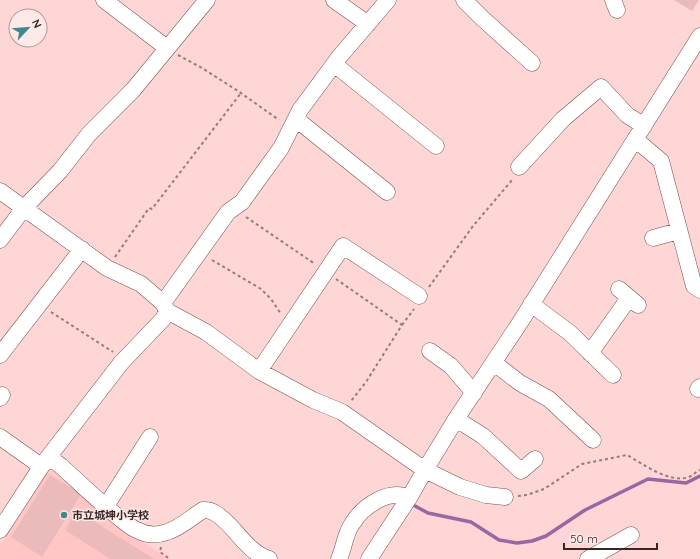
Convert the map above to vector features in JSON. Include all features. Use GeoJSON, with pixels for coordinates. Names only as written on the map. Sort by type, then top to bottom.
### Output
{"type":"FeatureCollection","features":[{"type":"Feature","properties":{"kind":"street"},"geometry":{"type":"LineString","coordinates":[[104,0],[121,5],[167,48]]}},
{"type":"Feature","properties":{"kind":"street"},"geometry":{"type":"LineString","coordinates":[[0,240],[24,208],[60,171],[89,134],[133,90],[207,0]]}},
{"type":"Feature","properties":{"kind":"street"},"geometry":{"type":"LineString","coordinates":[[334,0],[368,24]]}},
{"type":"Feature","properties":{"kind":"street"},"geometry":{"type":"LineString","coordinates":[[0,530],[42,465],[124,359],[163,320],[165,307],[203,247],[228,212],[238,205],[281,148],[300,110],[334,64],[388,0]]}},
{"type":"Feature","properties":{"kind":"street"},"geometry":{"type":"LineString","coordinates":[[464,0],[485,30],[532,63]]}},
{"type":"Feature","properties":{"kind":"street"},"geometry":{"type":"LineString","coordinates":[[369,559],[409,498],[456,419],[494,363],[700,36]]}},
{"type":"Feature","properties":{"kind":"street"},"geometry":{"type":"LineString","coordinates":[[334,64],[436,146]]}},
{"type":"Feature","properties":{"kind":"street"},"geometry":{"type":"LineString","coordinates":[[519,168],[563,119],[601,87],[627,115],[661,161],[694,286],[700,290]]}},
{"type":"Feature","properties":{"kind":"street"},"geometry":{"type":"LineString","coordinates":[[294,123],[341,162],[387,192]]}},
{"type":"Feature","properties":{"kind":"street"},"geometry":{"type":"LineString","coordinates":[[0,191],[108,268],[141,284],[165,307],[206,332],[259,371],[314,400],[342,412],[425,470],[473,491],[486,495],[505,497]]}},
{"type":"Feature","properties":{"kind":"street"},"geometry":{"type":"LineString","coordinates":[[652,238],[679,231]]}},
{"type":"Feature","properties":{"kind":"street"},"geometry":{"type":"LineString","coordinates":[[259,371],[343,246],[383,279],[421,297]]}},
{"type":"Feature","properties":{"kind":"street"},"geometry":{"type":"LineString","coordinates":[[0,355],[82,248]]}},
{"type":"Feature","properties":{"kind":"street"},"geometry":{"type":"LineString","coordinates":[[590,353],[629,297]]}},
{"type":"Feature","properties":{"kind":"street"},"geometry":{"type":"LineString","coordinates":[[531,304],[570,333],[613,375]]}},
{"type":"Feature","properties":{"kind":"street"},"geometry":{"type":"LineString","coordinates":[[430,351],[450,366],[474,393]]}},
{"type":"Feature","properties":{"kind":"street"},"geometry":{"type":"LineString","coordinates":[[494,363],[520,384],[552,396],[593,440]]}},
{"type":"Feature","properties":{"kind":"street"},"geometry":{"type":"LineString","coordinates":[[456,419],[484,436],[521,471],[535,459]]}},
{"type":"Feature","properties":{"kind":"street"},"geometry":{"type":"LineString","coordinates":[[0,437],[42,465]]}},
{"type":"Feature","properties":{"kind":"street"},"geometry":{"type":"LineString","coordinates":[[106,506],[141,461],[150,437]]}},
{"type":"Feature","properties":{"kind":"street"},"geometry":{"type":"LineString","coordinates":[[42,465],[50,460],[55,461],[135,530],[155,535],[168,532],[203,510],[214,512],[252,555],[269,559]]}},
{"type":"Feature","properties":{"kind":"street"},"geometry":{"type":"LineString","coordinates":[[339,559],[351,524],[365,509],[385,496],[394,494],[409,498]]}},
{"type":"Feature","properties":{"kind":"street"},"geometry":{"type":"LineString","coordinates":[[588,559],[626,535]]}},
{"type":"Feature","properties":{"kind":"path"},"geometry":{"type":"LineString","coordinates":[[167,48],[182,58],[202,68],[278,120],[294,123]]}},
{"type":"Feature","properties":{"kind":"path"},"geometry":{"type":"LineString","coordinates":[[108,268],[149,208],[152,209],[240,93]]}},
{"type":"Feature","properties":{"kind":"path"},"geometry":{"type":"LineString","coordinates":[[342,412],[366,382],[421,297],[473,226],[518,174],[519,168]]}},
{"type":"Feature","properties":{"kind":"path"},"geometry":{"type":"LineString","coordinates":[[238,205],[326,272],[402,325]]}},
{"type":"Feature","properties":{"kind":"path"},"geometry":{"type":"LineString","coordinates":[[200,253],[261,289],[271,299],[289,326]]}},
{"type":"Feature","properties":{"kind":"path"},"geometry":{"type":"LineString","coordinates":[[38,305],[60,316],[124,359]]}},
{"type":"Feature","properties":{"kind":"path"},"geometry":{"type":"LineString","coordinates":[[505,497],[527,495],[544,489],[582,464],[627,455],[661,474],[677,478],[688,477],[700,470]]}},
{"type":"Feature","properties":{"kind":"shaded area","name":"市立城坤小学校"},"geometry":{"type":"Polygon","coordinates":[[[61,469],[130,533],[168,559],[0,559],[0,546],[45,476],[52,470],[61,469]]]}},
{"type":"Feature","properties":{"kind":"building"},"geometry":{"type":"Polygon","coordinates":[[[674,0],[699,0],[692,11],[674,0]]]}},
{"type":"Feature","properties":{"kind":"building"},"geometry":{"type":"Polygon","coordinates":[[[50,475],[81,494],[42,557],[11,537],[50,475]]]}},
{"type":"Feature","properties":{"kind":"building"},"geometry":{"type":"Polygon","coordinates":[[[75,513],[86,520],[87,517],[154,559],[110,559],[65,530],[75,513]]]}},
{"type":"Feature","properties":{"kind":"waterway"},"geometry":{"type":"LineString","coordinates":[[415,506],[428,513],[471,522],[499,540],[517,543],[532,541],[546,536],[585,510],[648,479],[686,483],[700,476]]}},
{"type":"Feature","properties":{"kind":"place","name":"市立城坤小学校"},"geometry":{"type":"Point","coordinates":[64,515]}}]}
